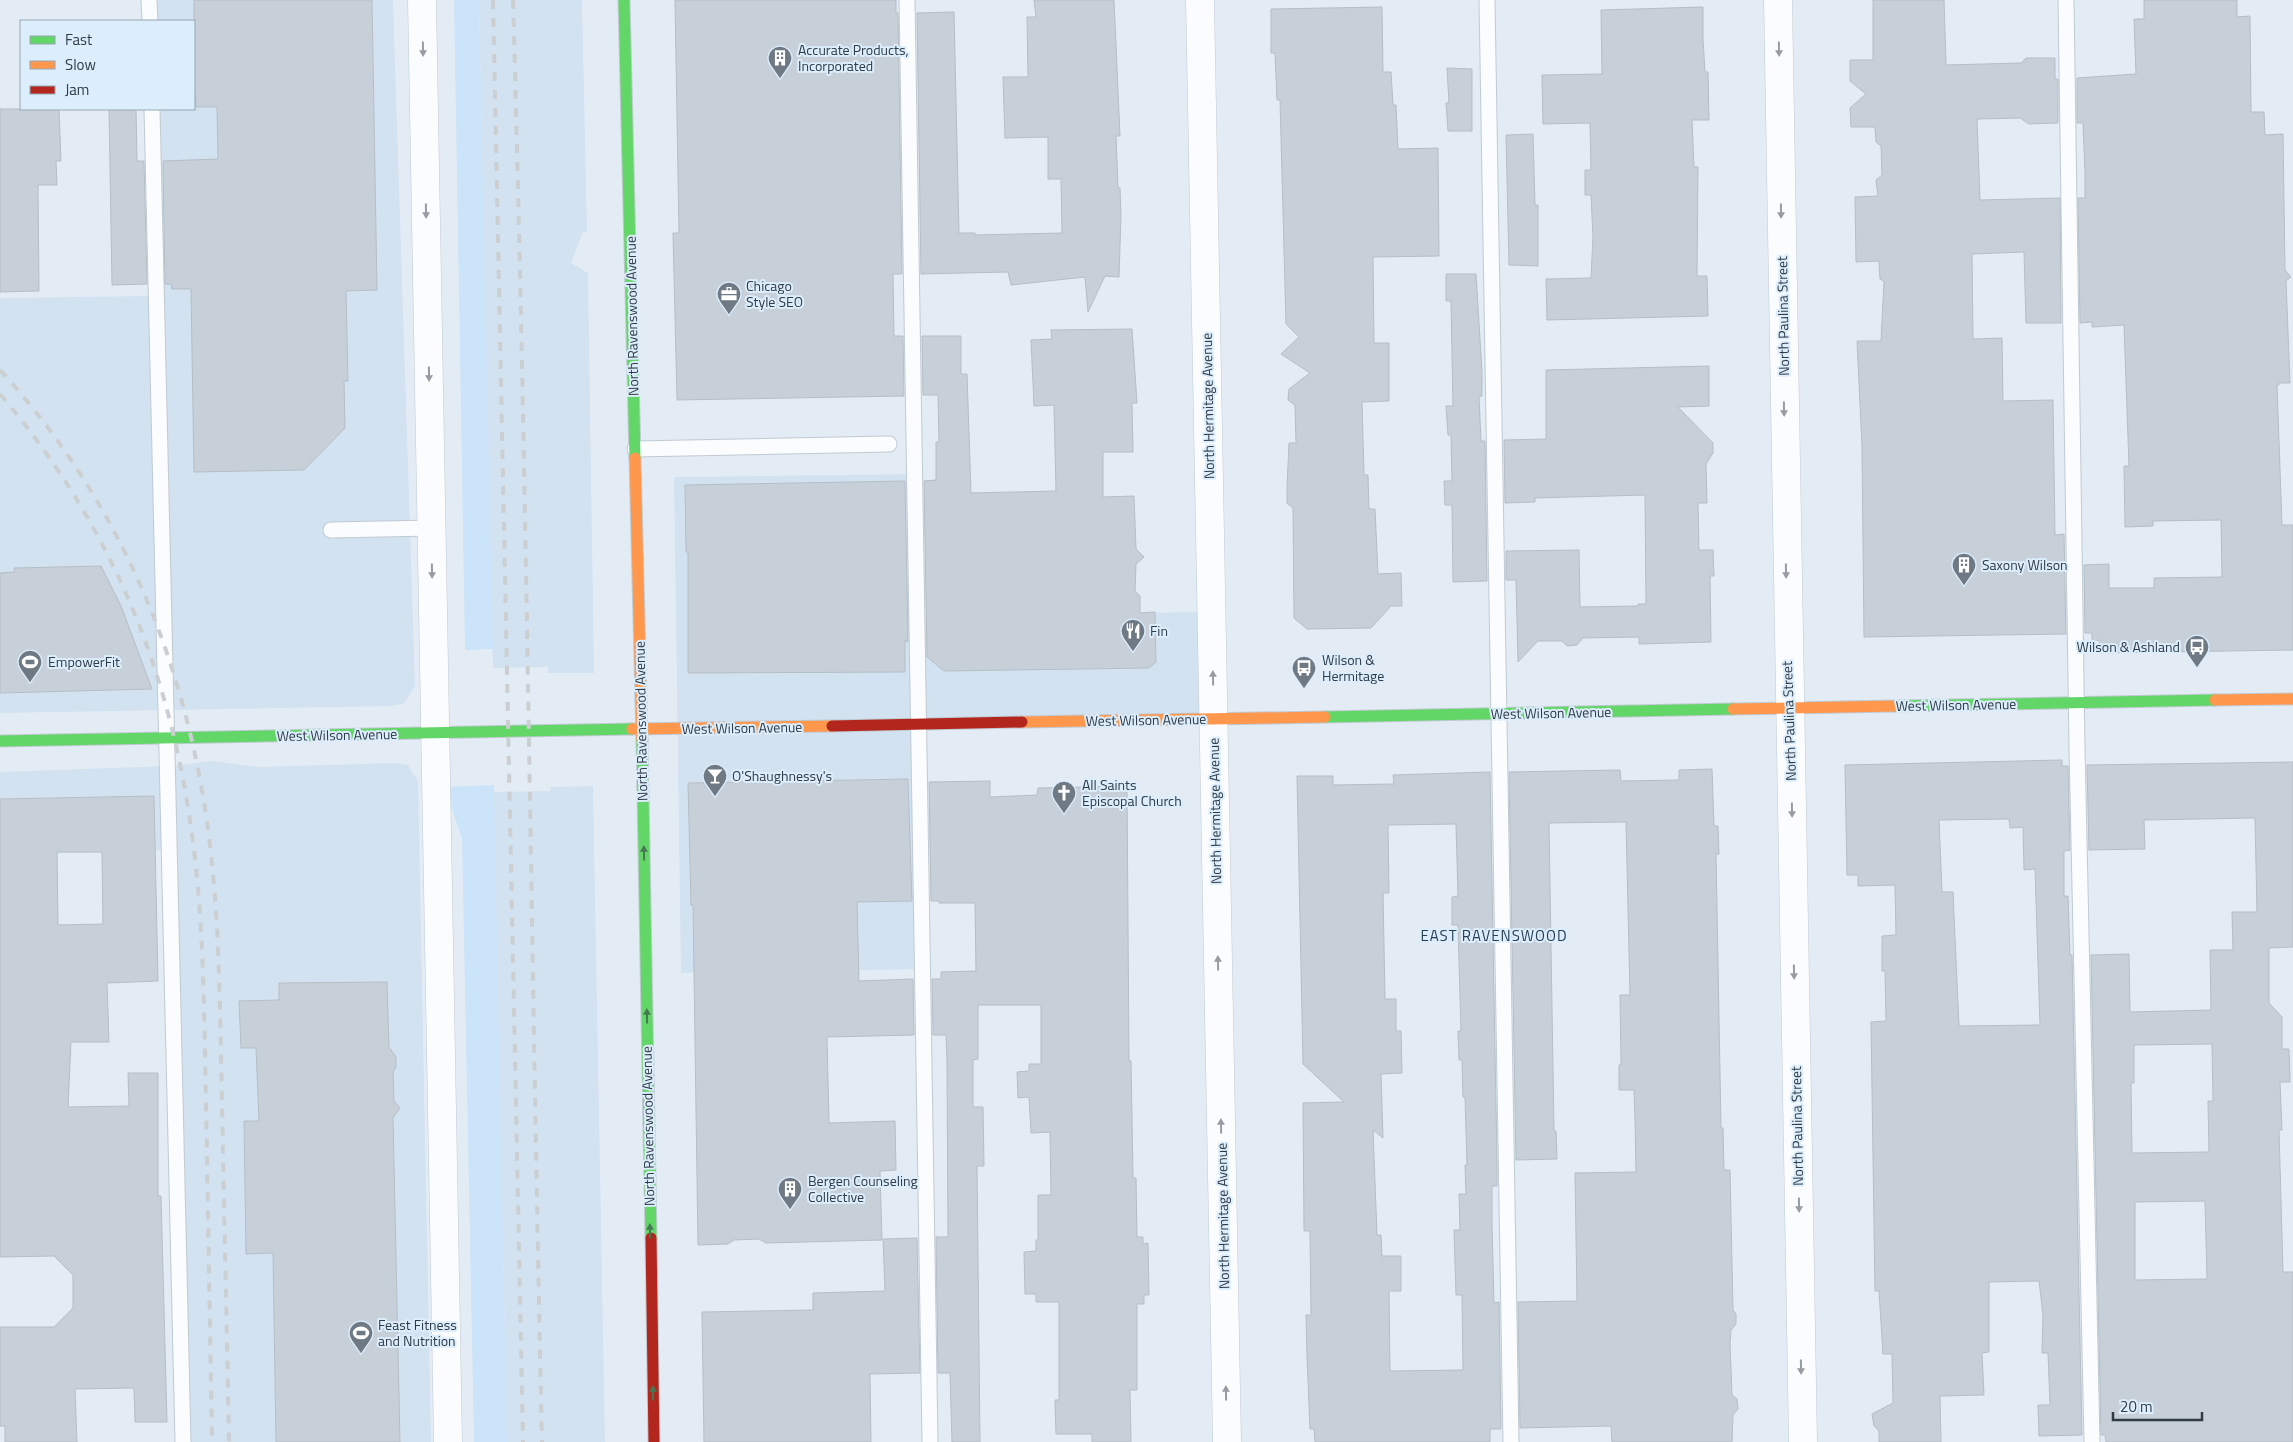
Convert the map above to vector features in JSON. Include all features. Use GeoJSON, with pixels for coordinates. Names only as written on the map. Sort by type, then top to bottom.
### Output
{"type":"FeatureCollection","features":[{"type":"Feature","properties":{"kind":"street"},"geometry":{"type":"LineString","coordinates":[[422,0],[448,1442]]}},
{"type":"Feature","properties":{"kind":"street","name":"North Ravenswood Avenue"},"geometry":{"type":"LineString","coordinates":[[624,0],[642,730],[654,1442]]}},
{"type":"Feature","properties":{"kind":"street","name":"North Hermitage Avenue"},"geometry":{"type":"LineString","coordinates":[[1200,0],[1227,1442]]}},
{"type":"Feature","properties":{"kind":"street","name":"North Paulina Street"},"geometry":{"type":"LineString","coordinates":[[1778,0],[1803,1442]]}},
{"type":"Feature","properties":{"kind":"street","name":"West Wilson Avenue"},"geometry":{"type":"LineString","coordinates":[[0,741],[2293,700]]}},
{"type":"Feature","properties":{"kind":"lane"},"geometry":{"type":"LineString","coordinates":[[149,0],[150,20]]}},
{"type":"Feature","properties":{"kind":"lane"},"geometry":{"type":"LineString","coordinates":[[907,0],[930,1442]]}},
{"type":"Feature","properties":{"kind":"lane"},"geometry":{"type":"LineString","coordinates":[[1487,0],[1511,1442]]}},
{"type":"Feature","properties":{"kind":"lane"},"geometry":{"type":"LineString","coordinates":[[2066,0],[2076,703],[2092,1442]]}},
{"type":"Feature","properties":{"kind":"lane"},"geometry":{"type":"LineString","coordinates":[[152,110],[183,1442]]}},
{"type":"Feature","properties":{"kind":"lane"},"geometry":{"type":"LineString","coordinates":[[635,448],[889,444]]}},
{"type":"Feature","properties":{"kind":"lane"},"geometry":{"type":"LineString","coordinates":[[330,530],[432,528]]}},
{"type":"Feature","properties":{"kind":"shaded area"},"geometry":{"type":"Polygon","coordinates":[[[147,0],[393,0],[415,685],[403,704],[391,706],[0,713],[0,298],[154,296],[149,110],[195,110],[195,20],[147,20],[147,0]]]}},
{"type":"Feature","properties":{"kind":"shaded area"},"geometry":{"type":"Polygon","coordinates":[[[454,0],[479,0],[493,649],[465,650],[454,0]]]}},
{"type":"Feature","properties":{"kind":"shaded area"},"geometry":{"type":"Polygon","coordinates":[[[479,0],[582,0],[587,232],[583,232],[571,263],[588,273],[594,673],[548,673],[548,667],[493,668],[479,0]]]}},
{"type":"Feature","properties":{"kind":"shaded area"},"geometry":{"type":"Polygon","coordinates":[[[919,474],[921,616],[1200,612],[1201,716],[921,720],[924,969],[681,973],[674,477],[919,474]]]}},
{"type":"Feature","properties":{"kind":"shaded area"},"geometry":{"type":"Polygon","coordinates":[[[213,761],[258,767],[393,763],[408,765],[418,781],[431,1442],[183,1442],[165,850],[0,855],[0,772],[168,766],[213,761]]]}},
{"type":"Feature","properties":{"kind":"shaded area"},"geometry":{"type":"Polygon","coordinates":[[[494,785],[507,1442],[474,1442],[462,838],[444,787],[494,785]]]}},
{"type":"Feature","properties":{"kind":"shaded area"},"geometry":{"type":"Polygon","coordinates":[[[593,786],[605,1442],[507,1442],[494,792],[550,791],[551,787],[593,786]]]}},
{"type":"Feature","properties":{"kind":"building"},"geometry":{"type":"Polygon","coordinates":[[[194,0],[372,0],[377,290],[346,291],[348,381],[344,381],[345,428],[304,470],[194,472],[191,289],[172,289],[171,284],[165,284],[163,161],[218,159],[217,107],[196,107],[194,0]]]}},
{"type":"Feature","properties":{"kind":"building"},"geometry":{"type":"Polygon","coordinates":[[[675,0],[896,0],[896,13],[898,13],[902,274],[893,274],[894,336],[903,336],[904,396],[677,400],[673,233],[679,233],[675,0]]]}},
{"type":"Feature","properties":{"kind":"building"},"geometry":{"type":"Polygon","coordinates":[[[1034,0],[1114,0],[1120,136],[1116,136],[1121,216],[1119,277],[1105,276],[1088,312],[1085,277],[1011,285],[1008,272],[921,274],[917,13],[954,12],[959,233],[975,233],[975,235],[1062,233],[1061,179],[1048,179],[1048,137],[1005,138],[1003,77],[1028,77],[1027,17],[1036,17],[1034,0]]]}},
{"type":"Feature","properties":{"kind":"building"},"geometry":{"type":"Polygon","coordinates":[[[1873,0],[1944,0],[1946,65],[2021,63],[2026,58],[2055,58],[2055,79],[2058,79],[2058,123],[2029,124],[2020,118],[1977,119],[1980,200],[2060,198],[2061,323],[2026,323],[2024,252],[1972,254],[1973,339],[2002,338],[2003,401],[2053,400],[2055,535],[2064,534],[2066,634],[1864,637],[1862,446],[1857,341],[1881,341],[1884,281],[1880,279],[1879,261],[1856,262],[1855,197],[1878,196],[1876,180],[1882,175],[1881,146],[1876,142],[1875,127],[1851,127],[1850,108],[1866,94],[1850,81],[1850,60],[1873,60],[1873,0]]]}},
{"type":"Feature","properties":{"kind":"building"},"geometry":{"type":"Polygon","coordinates":[[[2144,0],[2237,0],[2237,17],[2250,16],[2251,112],[2264,112],[2265,135],[2283,134],[2285,270],[2291,277],[2286,281],[2290,383],[2279,383],[2277,385],[2282,525],[2293,525],[2293,650],[2100,653],[2099,640],[2092,641],[2092,633],[2085,633],[2084,565],[2109,564],[2109,588],[2154,588],[2154,578],[2222,577],[2221,520],[2153,521],[2153,526],[2125,527],[2124,466],[2129,466],[2124,325],[2092,327],[2092,322],[2080,323],[2078,198],[2085,198],[2085,172],[2083,123],[2077,123],[2077,78],[2136,74],[2134,19],[2144,19],[2144,0]]]}},
{"type":"Feature","properties":{"kind":"building"},"geometry":{"type":"Polygon","coordinates":[[[1382,7],[1383,72],[1391,72],[1393,105],[1396,105],[1398,149],[1438,148],[1439,256],[1373,257],[1374,343],[1389,343],[1389,401],[1362,402],[1364,475],[1368,475],[1369,509],[1375,509],[1378,574],[1401,573],[1402,606],[1391,606],[1371,628],[1307,629],[1294,618],[1293,508],[1287,503],[1287,488],[1289,443],[1296,443],[1295,405],[1288,400],[1289,389],[1310,373],[1281,354],[1299,337],[1286,324],[1280,100],[1277,100],[1275,53],[1271,53],[1271,9],[1382,7]]]}},
{"type":"Feature","properties":{"kind":"building"},"geometry":{"type":"Polygon","coordinates":[[[1703,7],[1703,39],[1705,72],[1708,72],[1709,120],[1692,120],[1694,167],[1698,167],[1697,276],[1707,276],[1708,316],[1547,320],[1546,279],[1591,278],[1593,237],[1591,195],[1585,195],[1585,170],[1591,170],[1590,123],[1543,124],[1542,75],[1602,74],[1601,10],[1703,7]]]}},
{"type":"Feature","properties":{"kind":"building"},"geometry":{"type":"Polygon","coordinates":[[[1447,68],[1472,69],[1472,131],[1448,131],[1446,103],[1449,103],[1447,68]]]}},
{"type":"Feature","properties":{"kind":"building"},"geometry":{"type":"Polygon","coordinates":[[[0,109],[59,110],[61,161],[56,161],[57,185],[38,185],[39,291],[0,292],[0,109]]]}},
{"type":"Feature","properties":{"kind":"building"},"geometry":{"type":"Polygon","coordinates":[[[109,110],[136,110],[137,161],[144,161],[147,284],[112,285],[109,110]]]}},
{"type":"Feature","properties":{"kind":"building"},"geometry":{"type":"Polygon","coordinates":[[[1533,134],[1535,205],[1538,205],[1538,266],[1509,265],[1506,135],[1533,134]]]}},
{"type":"Feature","properties":{"kind":"building"},"geometry":{"type":"Polygon","coordinates":[[[1446,274],[1476,274],[1482,372],[1482,396],[1479,397],[1481,441],[1485,441],[1487,581],[1453,582],[1452,505],[1445,505],[1444,481],[1452,481],[1451,435],[1448,435],[1446,406],[1453,406],[1451,301],[1446,301],[1446,274]]]}},
{"type":"Feature","properties":{"kind":"building"},"geometry":{"type":"Polygon","coordinates":[[[1132,329],[1137,403],[1132,403],[1133,452],[1103,452],[1103,497],[1134,496],[1136,549],[1144,557],[1136,564],[1135,591],[1140,596],[1140,613],[1155,612],[1156,662],[1149,668],[944,671],[927,657],[924,481],[936,480],[936,442],[939,442],[938,395],[923,395],[922,336],[961,336],[961,374],[967,374],[971,493],[1056,491],[1054,405],[1034,406],[1031,340],[1052,339],[1051,330],[1132,329]]]}},
{"type":"Feature","properties":{"kind":"building"},"geometry":{"type":"Polygon","coordinates":[[[1709,366],[1709,406],[1678,407],[1713,443],[1713,453],[1706,464],[1707,503],[1698,503],[1699,550],[1713,550],[1714,576],[1710,576],[1711,642],[1639,644],[1639,637],[1583,638],[1577,645],[1567,646],[1562,641],[1538,641],[1518,662],[1516,580],[1506,580],[1506,551],[1579,550],[1580,607],[1638,606],[1638,604],[1646,604],[1645,495],[1535,498],[1535,502],[1505,503],[1504,440],[1546,439],[1546,370],[1709,366]]]}},
{"type":"Feature","properties":{"kind":"building"},"geometry":{"type":"Polygon","coordinates":[[[905,481],[908,642],[905,640],[905,672],[688,673],[688,552],[686,552],[685,485],[905,481]]]}},
{"type":"Feature","properties":{"kind":"building"},"geometry":{"type":"Polygon","coordinates":[[[101,566],[121,606],[152,689],[0,693],[0,573],[15,572],[14,568],[101,566]]]}},
{"type":"Feature","properties":{"kind":"building"},"geometry":{"type":"Polygon","coordinates":[[[2062,760],[2062,766],[2068,766],[2070,850],[2064,851],[2064,896],[2068,896],[2070,955],[2072,955],[2082,1435],[2039,1436],[2038,1405],[2050,1405],[2048,1353],[2042,1353],[2043,1315],[2039,1281],[1989,1282],[1989,1352],[1982,1353],[1984,1395],[1940,1396],[1941,1442],[1879,1442],[1879,1431],[1874,1426],[1872,1414],[1893,1403],[1892,1354],[1883,1354],[1879,1291],[1875,1291],[1871,1022],[1886,1021],[1885,971],[1882,971],[1882,936],[1896,935],[1895,885],[1858,886],[1858,875],[1847,875],[1845,765],[2062,760]],[[2009,819],[1939,820],[1942,892],[1953,892],[1959,1026],[2040,1025],[2035,869],[2024,870],[2023,827],[2010,828],[2009,819]]]}},
{"type":"Feature","properties":{"kind":"building"},"geometry":{"type":"Polygon","coordinates":[[[2293,762],[2293,947],[2269,948],[2269,1003],[2282,1017],[2282,1049],[2289,1049],[2290,1082],[2280,1082],[2282,1130],[2279,1130],[2283,1272],[2293,1272],[2293,1442],[2106,1442],[2105,1435],[2101,1435],[2091,955],[2129,954],[2130,1012],[2211,1010],[2210,950],[2233,950],[2232,912],[2257,912],[2255,818],[2144,820],[2145,849],[2089,850],[2087,765],[2293,762]],[[2212,1044],[2134,1045],[2134,1083],[2131,1083],[2132,1153],[2209,1152],[2208,1101],[2213,1101],[2212,1044]],[[2205,1201],[2135,1202],[2135,1280],[2207,1279],[2205,1201]]]}},
{"type":"Feature","properties":{"kind":"building"},"geometry":{"type":"Polygon","coordinates":[[[1712,769],[1714,826],[1718,826],[1719,854],[1716,854],[1721,1128],[1723,1128],[1724,1170],[1730,1170],[1733,1310],[1736,1314],[1736,1324],[1731,1330],[1730,1343],[1732,1395],[1737,1399],[1738,1409],[1733,1415],[1732,1442],[1612,1442],[1611,1426],[1520,1428],[1518,1302],[1577,1301],[1575,1173],[1636,1172],[1634,1090],[1619,1090],[1619,1065],[1621,1065],[1620,995],[1630,995],[1626,822],[1549,823],[1554,1131],[1556,1131],[1557,1159],[1516,1160],[1509,772],[1620,770],[1621,781],[1679,780],[1679,770],[1712,769]]]}},
{"type":"Feature","properties":{"kind":"building"},"geometry":{"type":"Polygon","coordinates":[[[1490,772],[1497,1161],[1497,1186],[1492,1186],[1492,1224],[1494,1303],[1499,1302],[1501,1429],[1490,1429],[1490,1442],[1315,1442],[1314,1429],[1310,1429],[1306,1315],[1311,1315],[1310,1231],[1304,1231],[1303,1103],[1344,1102],[1303,1064],[1297,776],[1333,776],[1333,785],[1394,784],[1393,775],[1490,772]],[[1456,824],[1388,825],[1389,893],[1383,893],[1385,999],[1396,999],[1396,1031],[1401,1031],[1402,1073],[1381,1074],[1383,1138],[1373,1130],[1377,1235],[1381,1235],[1382,1256],[1401,1256],[1401,1291],[1389,1291],[1390,1371],[1463,1370],[1462,1295],[1456,1295],[1454,1230],[1460,1230],[1459,1194],[1466,1194],[1465,1165],[1467,1165],[1465,1097],[1463,1097],[1462,1060],[1459,1060],[1458,1031],[1461,1031],[1458,925],[1452,925],[1452,897],[1458,896],[1456,824]]]}},
{"type":"Feature","properties":{"kind":"building"},"geometry":{"type":"Polygon","coordinates":[[[908,779],[912,901],[857,902],[859,981],[913,979],[914,1035],[827,1037],[829,1123],[895,1121],[896,1170],[880,1171],[882,1240],[766,1243],[759,1239],[734,1240],[728,1244],[698,1245],[693,905],[691,905],[688,783],[908,779]]]}},
{"type":"Feature","properties":{"kind":"building"},"geometry":{"type":"Polygon","coordinates":[[[990,781],[990,797],[1037,795],[1038,788],[1127,786],[1129,1061],[1131,1061],[1133,1178],[1136,1178],[1137,1237],[1143,1237],[1143,1244],[1148,1243],[1149,1295],[1144,1295],[1144,1304],[1137,1304],[1137,1390],[1130,1390],[1131,1442],[1092,1442],[1092,1434],[1056,1434],[1055,1400],[1059,1400],[1059,1302],[1036,1302],[1036,1294],[1025,1294],[1024,1252],[1036,1251],[1036,1240],[1038,1240],[1038,1195],[1051,1195],[1050,1132],[1031,1133],[1029,1097],[1018,1098],[1017,1072],[1029,1071],[1029,1064],[1041,1064],[1041,1005],[978,1005],[978,1059],[973,1060],[973,1107],[983,1107],[984,1166],[977,1166],[980,1442],[952,1442],[950,1373],[938,1373],[936,1237],[948,1237],[946,1035],[933,1035],[932,979],[941,979],[941,972],[976,971],[975,903],[939,903],[939,901],[931,901],[929,782],[990,781]]]}},
{"type":"Feature","properties":{"kind":"building"},"geometry":{"type":"Polygon","coordinates":[[[154,796],[158,981],[107,983],[109,1042],[71,1042],[68,1107],[129,1106],[128,1073],[158,1073],[158,1196],[161,1196],[167,1422],[135,1422],[134,1388],[75,1389],[77,1442],[5,1442],[5,1426],[0,1426],[0,1327],[54,1327],[73,1308],[73,1275],[54,1256],[0,1257],[0,799],[154,796]],[[57,852],[58,925],[103,924],[102,852],[57,852]]]}},
{"type":"Feature","properties":{"kind":"building"},"geometry":{"type":"Polygon","coordinates":[[[387,982],[389,1047],[396,1057],[396,1067],[393,1072],[394,1101],[400,1108],[393,1118],[400,1442],[276,1442],[273,1253],[246,1254],[244,1121],[259,1121],[256,1048],[241,1048],[239,1001],[279,1000],[279,983],[387,982]]]}},
{"type":"Feature","properties":{"kind":"building"},"geometry":{"type":"Polygon","coordinates":[[[917,1238],[920,1373],[870,1374],[871,1442],[704,1442],[702,1312],[813,1310],[813,1293],[885,1291],[883,1239],[917,1238]]]}},
{"type":"Feature","properties":{"kind":"railway"},"geometry":{"type":"LineString","coordinates":[[493,0],[523,1442]]}},
{"type":"Feature","properties":{"kind":"railway"},"geometry":{"type":"LineString","coordinates":[[513,0],[522,361],[542,1442]]}},
{"type":"Feature","properties":{"kind":"railway"},"geometry":{"type":"LineString","coordinates":[[0,370],[44,422],[82,477],[116,535],[144,595],[168,657],[187,721],[201,787],[211,854],[218,947],[229,1442]]}},
{"type":"Feature","properties":{"kind":"railway"},"geometry":{"type":"LineString","coordinates":[[0,394],[40,444],[74,496],[104,549],[130,603],[152,660],[169,718],[183,779],[197,874],[203,971],[212,1442]]}},
{"type":"Feature","properties":{"kind":"traffic: fast"},"geometry":{"type":"LineString","coordinates":[[624,0],[635,458]]}},
{"type":"Feature","properties":{"kind":"traffic: fast"},"geometry":{"type":"LineString","coordinates":[[1895,706],[2215,700]]}},
{"type":"Feature","properties":{"kind":"traffic: fast"},"geometry":{"type":"LineString","coordinates":[[1325,717],[1733,709]]}},
{"type":"Feature","properties":{"kind":"traffic: fast"},"geometry":{"type":"LineString","coordinates":[[0,741],[632,729]]}},
{"type":"Feature","properties":{"kind":"traffic: fast"},"geometry":{"type":"LineString","coordinates":[[642,740],[651,1238]]}},
{"type":"Feature","properties":{"kind":"traffic: slow"},"geometry":{"type":"LineString","coordinates":[[635,458],[642,740]]}},
{"type":"Feature","properties":{"kind":"traffic: slow"},"geometry":{"type":"LineString","coordinates":[[2215,700],[2293,699]]}},
{"type":"Feature","properties":{"kind":"traffic: slow"},"geometry":{"type":"LineString","coordinates":[[1733,709],[1895,706]]}},
{"type":"Feature","properties":{"kind":"traffic: slow"},"geometry":{"type":"LineString","coordinates":[[1022,722],[1325,717]]}},
{"type":"Feature","properties":{"kind":"traffic: slow"},"geometry":{"type":"LineString","coordinates":[[632,729],[832,726]]}},
{"type":"Feature","properties":{"kind":"traffic: jam"},"geometry":{"type":"LineString","coordinates":[[832,726],[1022,722]]}},
{"type":"Feature","properties":{"kind":"traffic: jam"},"geometry":{"type":"LineString","coordinates":[[651,1238],[654,1442]]}},
{"type":"Feature","properties":{"kind":"place","name":"Accurate Products, Incorporated"},"geometry":{"type":"Point","coordinates":[780,79]}},
{"type":"Feature","properties":{"kind":"place","name":"Chicago Style SEO"},"geometry":{"type":"Point","coordinates":[729,315]}},
{"type":"Feature","properties":{"kind":"place","name":"Saxony Wilson"},"geometry":{"type":"Point","coordinates":[1964,586]}},
{"type":"Feature","properties":{"kind":"place","name":"Fin"},"geometry":{"type":"Point","coordinates":[1133,652]}},
{"type":"Feature","properties":{"kind":"place","name":"Wilson & Ashland"},"geometry":{"type":"Point","coordinates":[2197,668]}},
{"type":"Feature","properties":{"kind":"place","name":"EmpowerFit"},"geometry":{"type":"Point","coordinates":[30,683]}},
{"type":"Feature","properties":{"kind":"place","name":"Wilson & Hermitage"},"geometry":{"type":"Point","coordinates":[1304,689]}},
{"type":"Feature","properties":{"kind":"place","name":"O'Shaughnessy's"},"geometry":{"type":"Point","coordinates":[715,797]}},
{"type":"Feature","properties":{"kind":"place","name":"All Saints Episcopal Church"},"geometry":{"type":"Point","coordinates":[1064,814]}},
{"type":"Feature","properties":{"kind":"place","name":"Bergen Counseling Collective"},"geometry":{"type":"Point","coordinates":[790,1210]}},
{"type":"Feature","properties":{"kind":"place","name":"Feast Fitness and Nutrition"},"geometry":{"type":"Point","coordinates":[361,1354]}},
{"type":"Feature","properties":{"kind":"district","name":"EAST RAVENSWOOD"},"geometry":{"type":"Point","coordinates":[1494,936]}}]}
